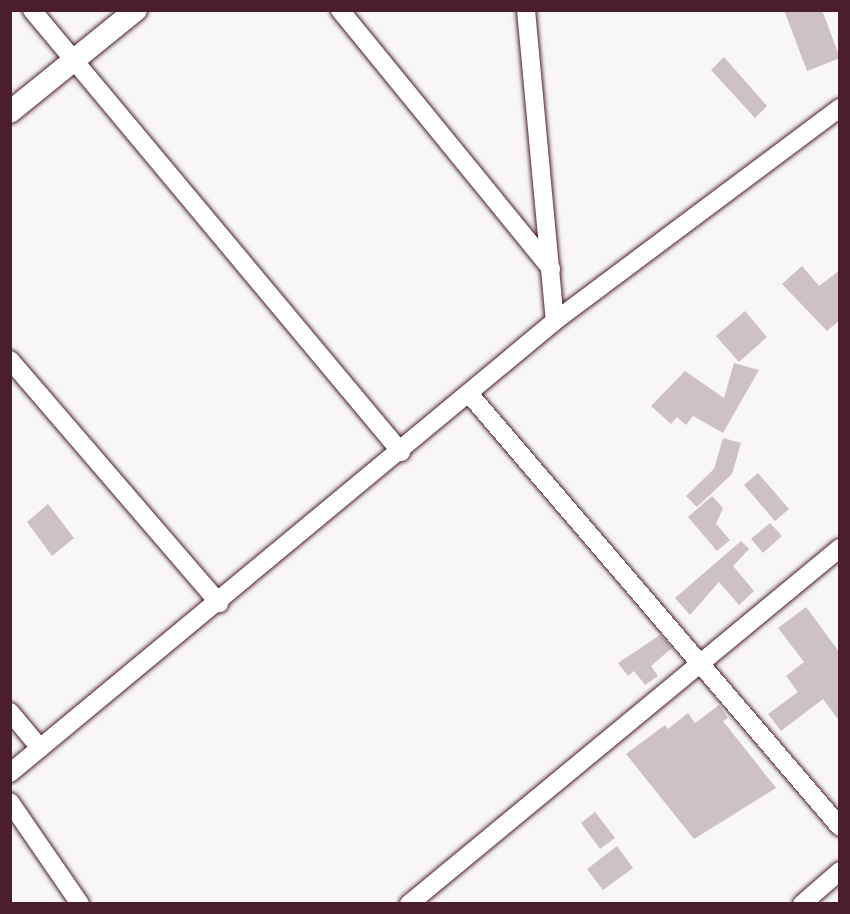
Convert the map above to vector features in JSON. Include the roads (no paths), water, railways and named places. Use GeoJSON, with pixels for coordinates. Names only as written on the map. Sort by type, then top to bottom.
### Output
{"type":"FeatureCollection","features":[{"type":"Feature","properties":{"kind":"street"},"geometry":{"type":"LineString","coordinates":[[32,10],[401,453]]}},
{"type":"Feature","properties":{"kind":"street"},"geometry":{"type":"LineString","coordinates":[[10,112],[76,61],[136,10]]}},
{"type":"Feature","properties":{"kind":"street"},"geometry":{"type":"LineString","coordinates":[[340,10],[551,269]]}},
{"type":"Feature","properties":{"kind":"street"},"geometry":{"type":"LineString","coordinates":[[526,10],[555,321]]}},
{"type":"Feature","properties":{"kind":"street"},"geometry":{"type":"LineString","coordinates":[[10,773],[471,396],[555,321],[840,108]]}},
{"type":"Feature","properties":{"kind":"street"},"geometry":{"type":"LineString","coordinates":[[10,360],[219,603]]}},
{"type":"Feature","properties":{"kind":"street"},"geometry":{"type":"LineString","coordinates":[[471,396],[840,827]]}},
{"type":"Feature","properties":{"kind":"street"},"geometry":{"type":"LineString","coordinates":[[409,903],[840,548]]}},
{"type":"Feature","properties":{"kind":"street"},"geometry":{"type":"LineString","coordinates":[[10,712],[40,748]]}},
{"type":"Feature","properties":{"kind":"street"},"geometry":{"type":"LineString","coordinates":[[10,802],[80,903]]}},
{"type":"Feature","properties":{"kind":"street"},"geometry":{"type":"LineString","coordinates":[[802,903],[840,871]]}}]}
